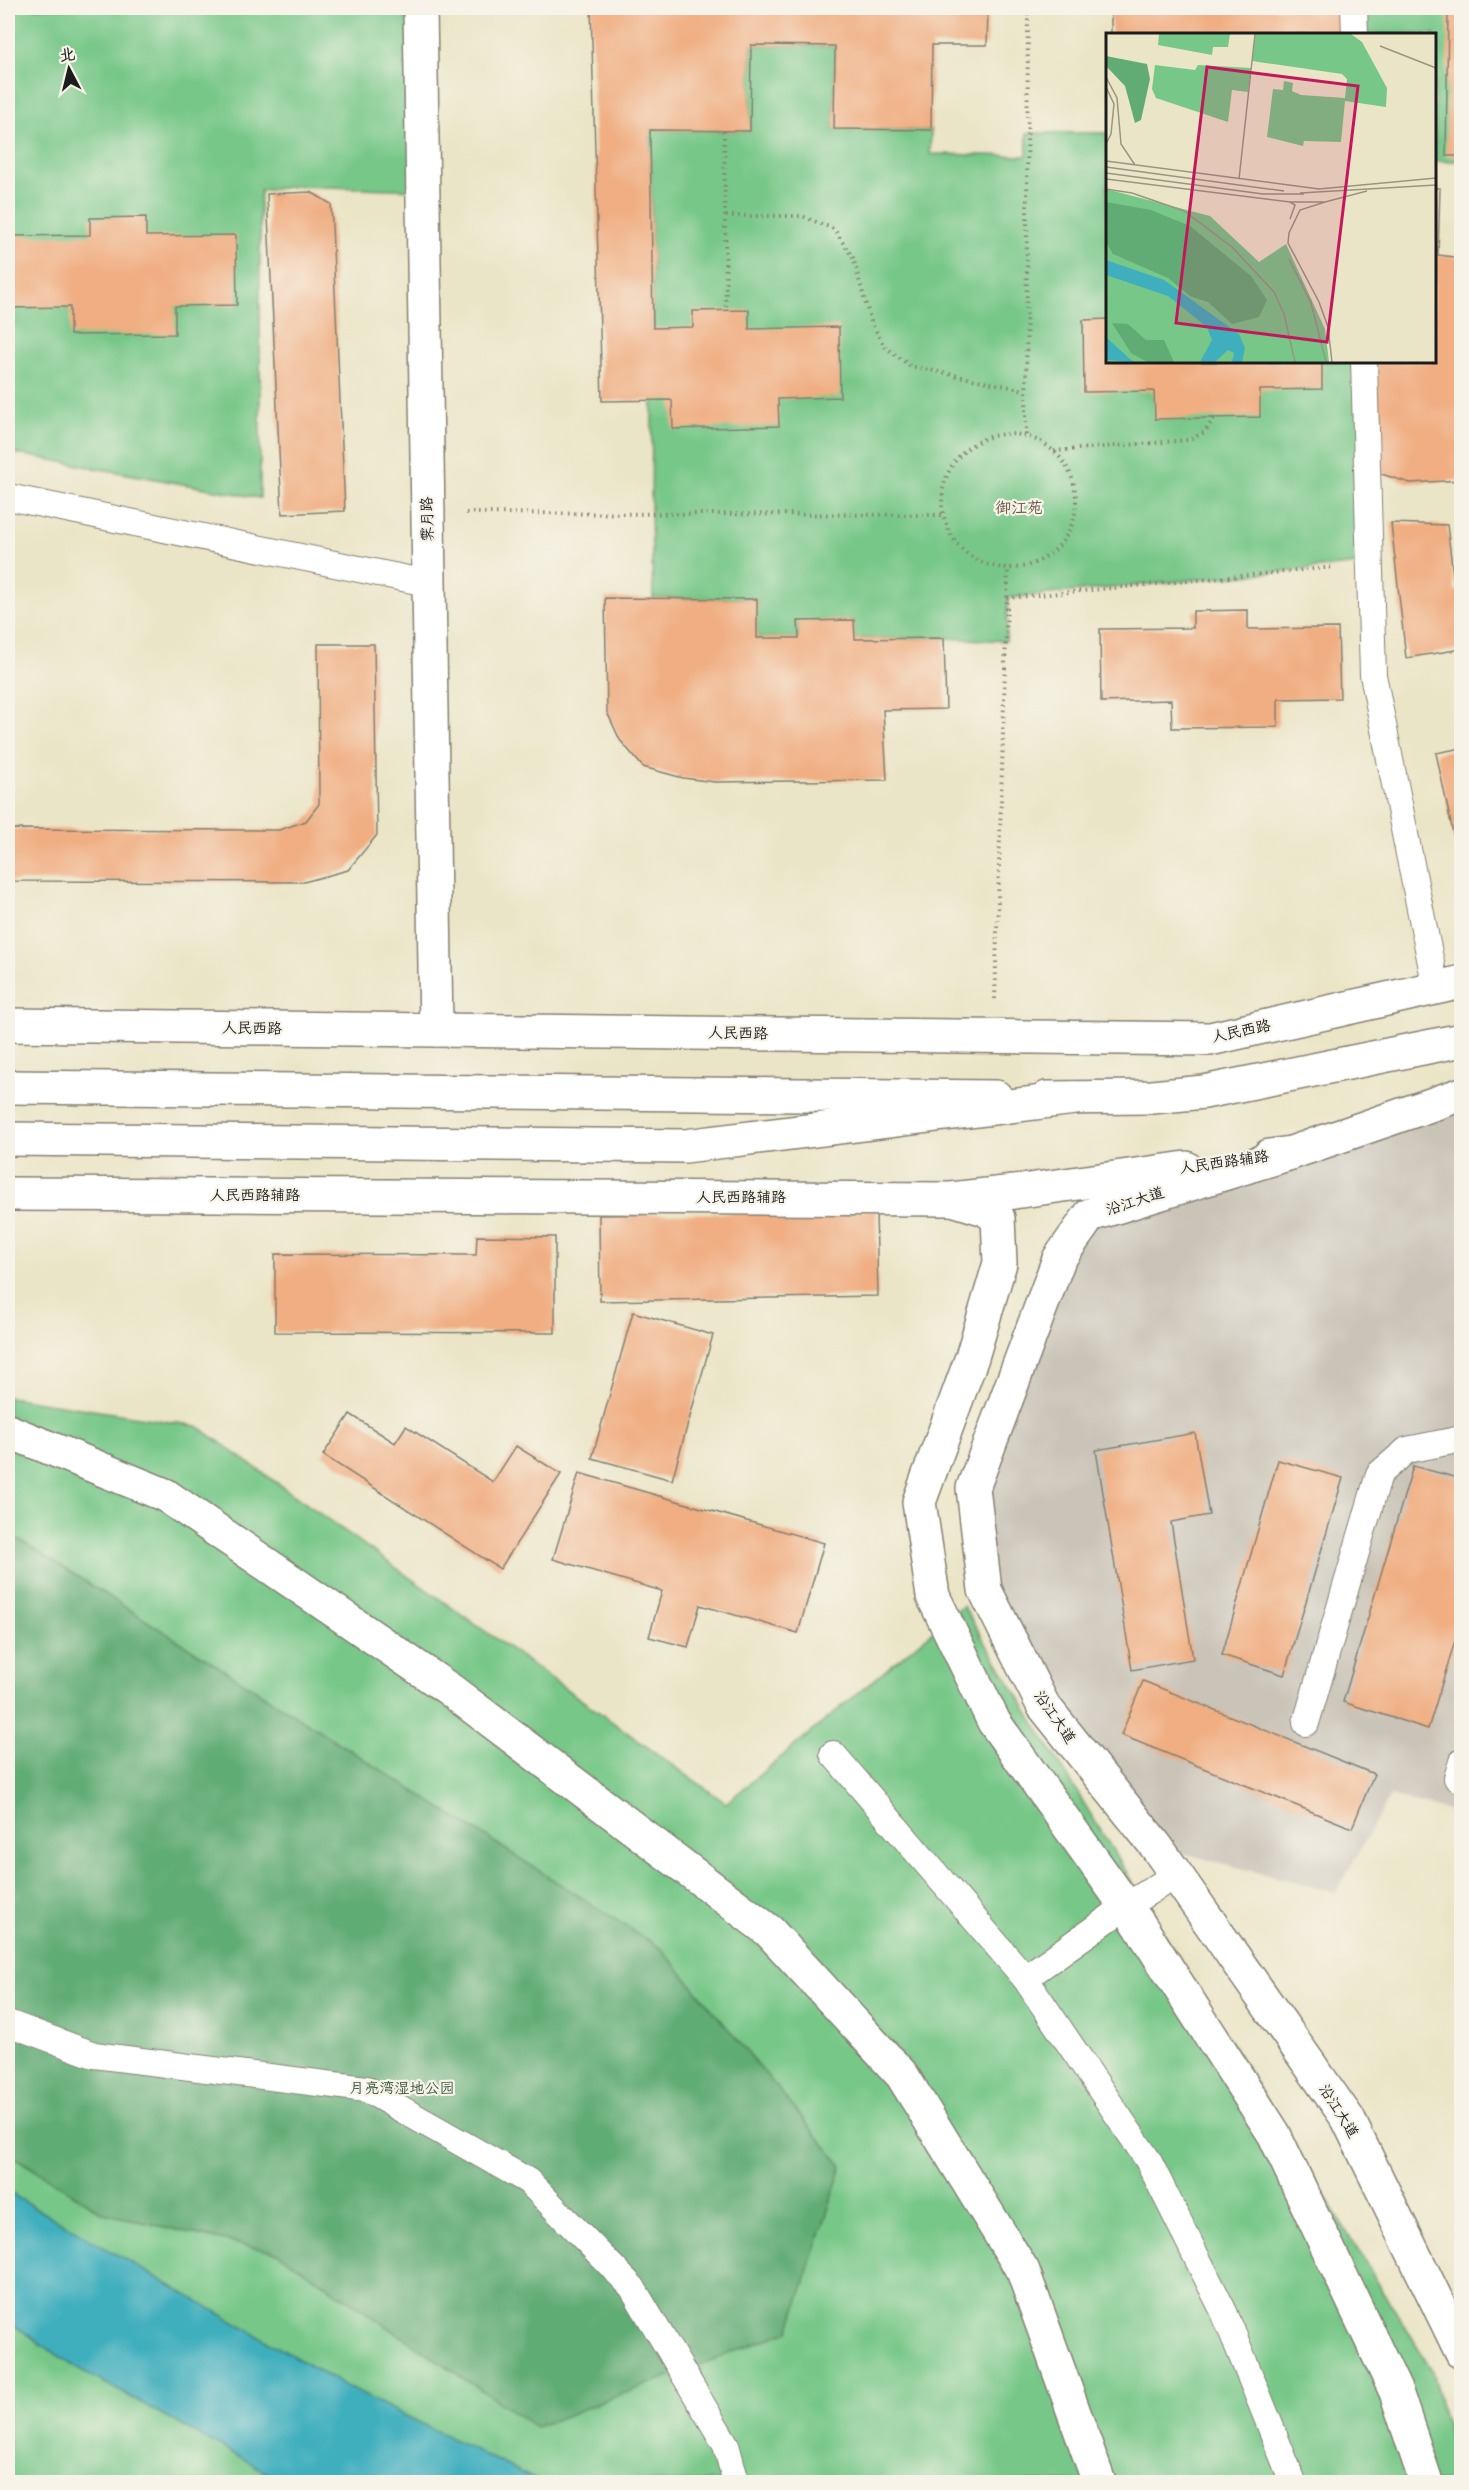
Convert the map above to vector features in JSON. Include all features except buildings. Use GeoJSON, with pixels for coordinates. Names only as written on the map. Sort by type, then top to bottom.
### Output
{"type":"FeatureCollection","features":[{"type":"Feature","properties":{"kind":"main road","name":"霁月路"},"geometry":{"type":"LineString","coordinates":[[420,8],[436,1030]]}},
{"type":"Feature","properties":{"kind":"main road","name":"人民西路"},"geometry":{"type":"LineString","coordinates":[[8,1025],[1210,1039],[1449,985]]}},
{"type":"Feature","properties":{"kind":"main road"},"geometry":{"type":"LineString","coordinates":[[8,1087],[1152,1097],[1204,1092],[1461,1040]]}},
{"type":"Feature","properties":{"kind":"main road","name":"人民西路辅路"},"geometry":{"type":"LineString","coordinates":[[8,1194],[951,1198],[1014,1192],[1291,1152],[1461,1094]]}},
{"type":"Feature","properties":{"kind":"main road"},"geometry":{"type":"LineString","coordinates":[[8,1139],[685,1146],[1075,1098]]}},
{"type":"Feature","properties":{"kind":"main road","name":"沿江大道"},"geometry":{"type":"LineString","coordinates":[[1291,1152],[1090,1215],[1059,1259],[974,1488],[985,1590],[1043,1705],[1156,1846],[1348,2119],[1461,2353]]}},
{"type":"Feature","properties":{"kind":"main road"},"geometry":{"type":"LineString","coordinates":[[951,1198],[985,1209],[998,1218],[1000,1263],[972,1357],[919,1502],[933,1596],[994,1722],[1126,1906],[1274,2134],[1396,2392],[1426,2482]]}},
{"type":"Feature","properties":{"kind":"main road"},"geometry":{"type":"LineString","coordinates":[[8,1431],[165,1495],[448,1689],[769,1931],[902,2075],[1023,2271],[1099,2482]]}},
{"type":"Feature","properties":{"kind":"lane"},"geometry":{"type":"LineString","coordinates":[[1354,8],[1355,33]]}},
{"type":"Feature","properties":{"kind":"lane"},"geometry":{"type":"LineString","coordinates":[[1364,363],[1373,675],[1449,985]]}},
{"type":"Feature","properties":{"kind":"lane"},"geometry":{"type":"LineString","coordinates":[[8,497],[428,584]]}},
{"type":"Feature","properties":{"kind":"lane"},"geometry":{"type":"LineString","coordinates":[[1306,1723],[1379,1474],[1407,1450],[1461,1439]]}},
{"type":"Feature","properties":{"kind":"lane"},"geometry":{"type":"LineString","coordinates":[[833,1754],[1025,1978],[1148,2160],[1224,2312],[1293,2482]]}},
{"type":"Feature","properties":{"kind":"lane"},"geometry":{"type":"LineString","coordinates":[[1025,1978],[1126,1906],[1176,1875]]}},
{"type":"Feature","properties":{"kind":"lane"},"geometry":{"type":"LineString","coordinates":[[8,2023],[94,2055],[366,2089],[528,2181],[632,2287],[726,2445],[736,2482]]}},
{"type":"Feature","properties":{"kind":"path"},"geometry":{"type":"LineString","coordinates":[[1026,435],[1028,8]]}},
{"type":"Feature","properties":{"kind":"path"},"geometry":{"type":"LineString","coordinates":[[724,131],[726,310]]}},
{"type":"Feature","properties":{"kind":"path"},"geometry":{"type":"LineString","coordinates":[[726,216],[801,216],[834,229],[853,258],[871,322],[884,346],[910,366],[1026,390]]}},
{"type":"Feature","properties":{"kind":"path"},"geometry":{"type":"LineString","coordinates":[[1054,451],[1188,440],[1205,432],[1214,418]]}},
{"type":"Feature","properties":{"kind":"path"},"geometry":{"type":"LineString","coordinates":[[1002,433],[1026,435],[1046,444],[1062,459],[1072,477],[1077,499],[1074,520],[1065,540],[1049,556],[1029,566],[1008,569],[985,565],[965,554],[950,536],[942,515],[941,493],[947,471],[962,452],[981,439],[1002,433]]}},
{"type":"Feature","properties":{"kind":"path"},"geometry":{"type":"LineString","coordinates":[[427,512],[942,515]]}},
{"type":"Feature","properties":{"kind":"path"},"geometry":{"type":"LineString","coordinates":[[1007,598],[1370,563]]}},
{"type":"Feature","properties":{"kind":"path"},"geometry":{"type":"LineString","coordinates":[[994,1036],[1008,569]]}},
{"type":"Feature","properties":{"kind":"shaded area"},"geometry":{"type":"Polygon","coordinates":[[[1461,1094],[1461,1814],[1390,1796],[1336,1893],[1156,1846],[985,1590],[973,1488],[1090,1215],[1461,1094]]]}},
{"type":"Feature","properties":{"kind":"green space"},"geometry":{"type":"Polygon","coordinates":[[[8,8],[420,8],[422,190],[296,186],[260,191],[260,498],[8,452],[8,8]]]}},
{"type":"Feature","properties":{"kind":"green space"},"geometry":{"type":"Polygon","coordinates":[[[1354,8],[1461,8],[1461,161],[1436,161],[1436,33],[1355,33],[1354,8]]]}},
{"type":"Feature","properties":{"kind":"green space"},"geometry":{"type":"Polygon","coordinates":[[[751,45],[835,46],[834,129],[931,130],[930,154],[1027,156],[1027,133],[1106,133],[1106,363],[1364,363],[1370,563],[1008,598],[1006,641],[944,638],[855,639],[854,620],[798,622],[799,638],[757,638],[757,599],[653,598],[650,130],[750,131],[751,45]]]}},
{"type":"Feature","properties":{"kind":"green space","name":"月亮湾湿地公园"},"geometry":{"type":"Polygon","coordinates":[[[8,1397],[197,1426],[726,1803],[963,1606],[1432,2371],[1460,2482],[8,2482],[8,1397]]]}},
{"type":"Feature","properties":{"kind":"green space"},"geometry":{"type":"Polygon","coordinates":[[[8,1537],[20,1540],[662,1949],[842,2166],[789,2331],[536,2427],[278,2253],[103,2213],[8,2153],[8,1537]]]}},
{"type":"Feature","properties":{"kind":"water"},"geometry":{"type":"Polygon","coordinates":[[[8,2192],[347,2387],[540,2482],[285,2482],[72,2365],[8,2321],[8,2192]]]}},
{"type":"Feature","properties":{"kind":"district","name":"御江苑"},"geometry":{"type":"Point","coordinates":[1019,507]}}]}
